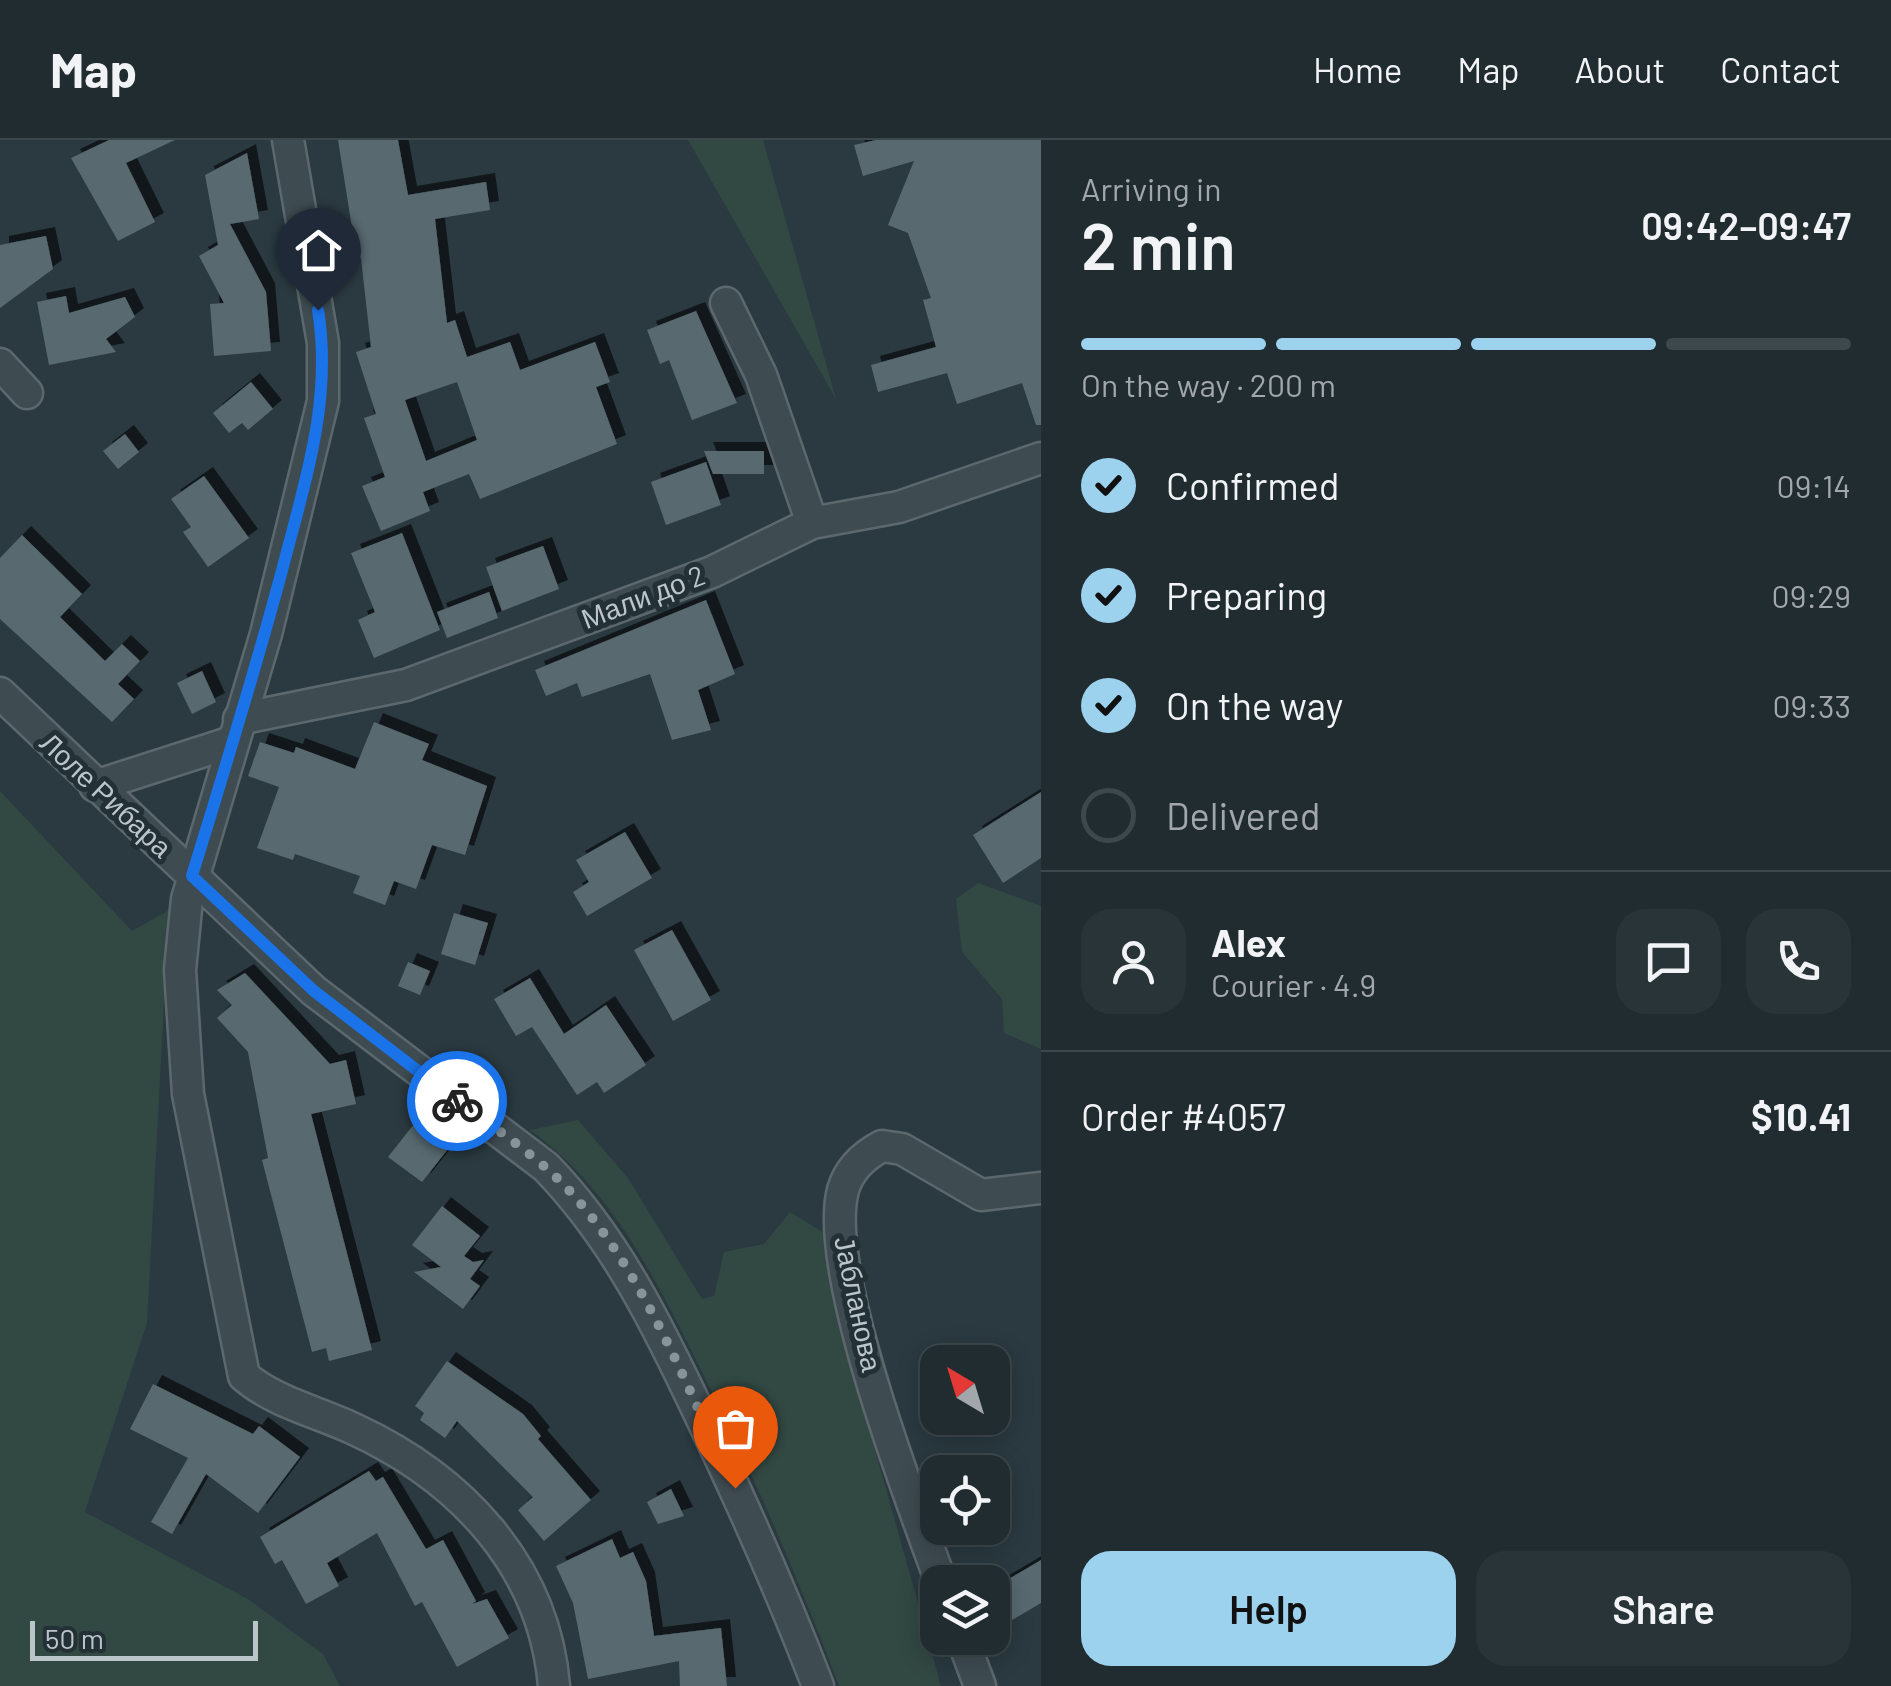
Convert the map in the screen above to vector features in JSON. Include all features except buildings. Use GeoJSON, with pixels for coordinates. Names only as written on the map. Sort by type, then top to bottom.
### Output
{"type":"FeatureCollection","features":[{"type":"Feature","properties":{"kind":"street"},"geometry":{"type":"LineString","coordinates":[[288,140],[323,342],[323,401],[266,634],[192,876],[182,923],[183,1056],[200,1164],[244,1376],[274,1395],[381,1441],[464,1500],[514,1562],[532,1597],[551,1656],[554,1686]]}},
{"type":"Feature","properties":{"kind":"street"},"geometry":{"type":"LineString","coordinates":[[726,302],[762,375],[812,524]]}},
{"type":"Feature","properties":{"kind":"street"},"geometry":{"type":"LineString","coordinates":[[0,364],[28,393]]}},
{"type":"Feature","properties":{"kind":"street","name":"Мали до 2"},"geometry":{"type":"LineString","coordinates":[[95,786],[236,731],[406,685],[712,572],[812,524],[899,507],[1041,458]]}},
{"type":"Feature","properties":{"kind":"street","name":"Лоле Рибара"},"geometry":{"type":"LineString","coordinates":[[0,693],[314,991],[546,1167],[578,1200],[636,1286],[671,1355],[769,1560],[818,1686]]}},
{"type":"Feature","properties":{"kind":"street","name":"Јабланова"},"geometry":{"type":"LineString","coordinates":[[935,1565],[897,1462],[862,1342],[842,1243],[842,1192],[856,1164],[882,1146],[902,1149],[980,1195],[1041,1188]]}},
{"type":"Feature","properties":{"kind":"street"},"geometry":{"type":"LineString","coordinates":[[968,1655],[980,1686]]}},
{"type":"Feature","properties":{"kind":"green space"},"geometry":{"type":"Polygon","coordinates":[[[688,140],[763,140],[836,399],[688,140]]]}},
{"type":"Feature","properties":{"kind":"green space"},"geometry":{"type":"Polygon","coordinates":[[[0,791],[132,931],[169,910],[147,1323],[85,1512],[248,1599],[323,1654],[340,1686],[0,1686],[0,791]]]}},
{"type":"Feature","properties":{"kind":"green space"},"geometry":{"type":"Polygon","coordinates":[[[978,883],[1041,906],[1041,1049],[1004,1033],[1002,999],[962,952],[956,899],[978,883]]]}},
{"type":"Feature","properties":{"kind":"green space"},"geometry":{"type":"Polygon","coordinates":[[[578,1120],[628,1178],[702,1299],[714,1296],[724,1252],[764,1244],[790,1212],[829,1236],[839,1320],[920,1611],[920,1655],[932,1655],[941,1686],[839,1686],[761,1496],[654,1279],[588,1183],[530,1130],[578,1120]]]}},
{"type":"Feature","properties":{"kind":"way so far"},"geometry":{"type":"LineString","coordinates":[[457,1101],[546,1167],[578,1200],[636,1286],[735,1488]]}},
{"type":"Feature","properties":{"kind":"route"},"geometry":{"type":"LineString","coordinates":[[318,310],[323,342],[323,401],[310,462],[266,634],[192,876],[314,991],[457,1101]]}}]}
